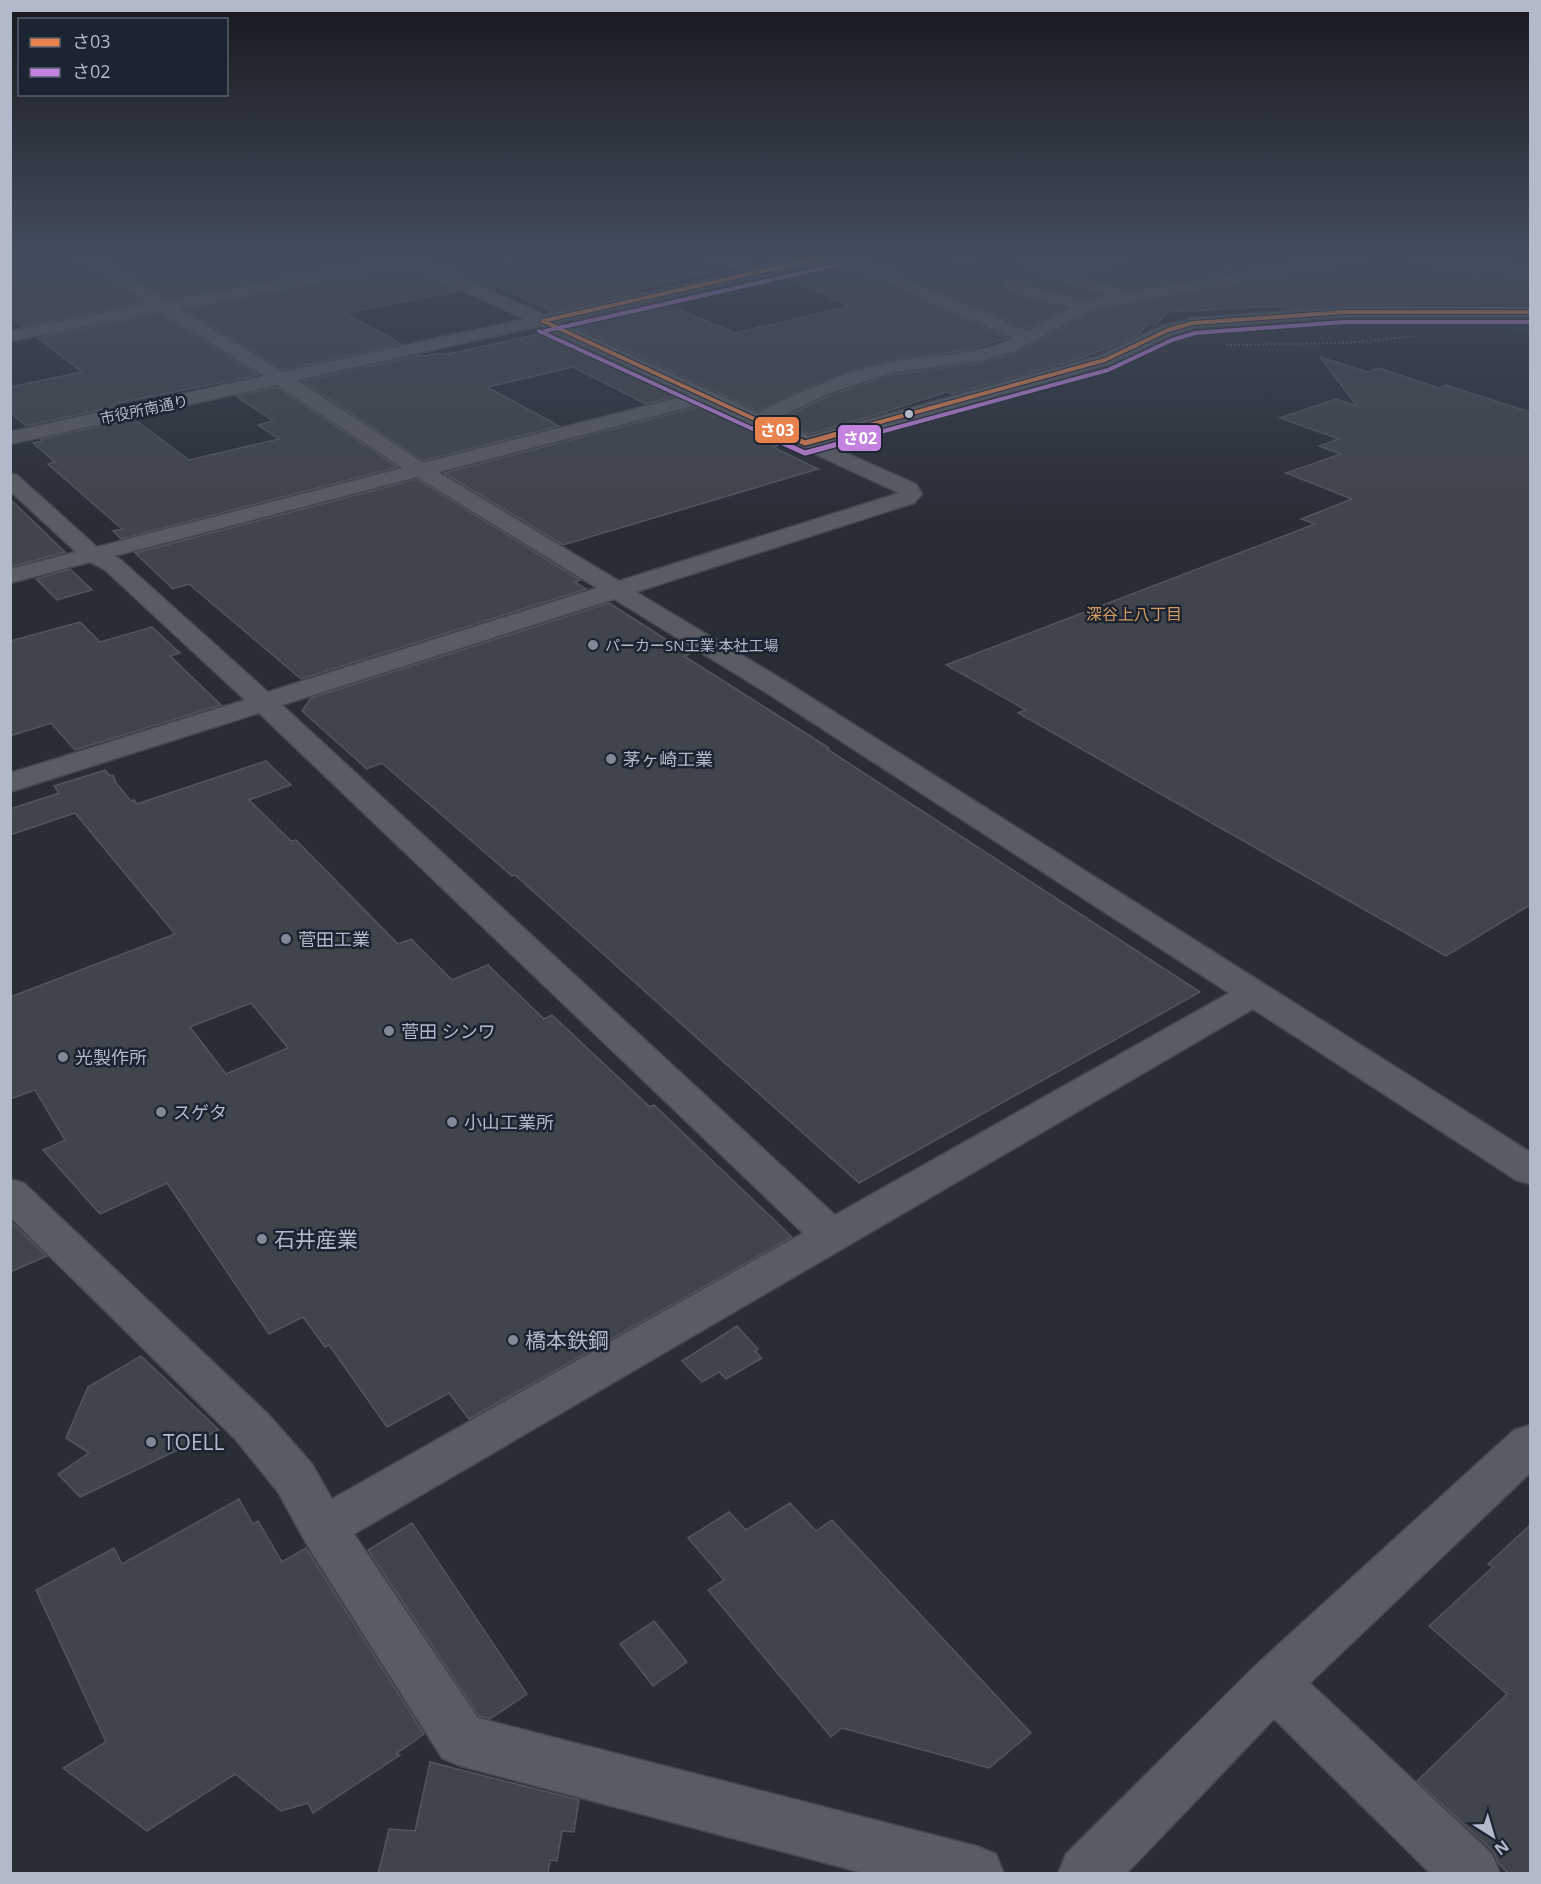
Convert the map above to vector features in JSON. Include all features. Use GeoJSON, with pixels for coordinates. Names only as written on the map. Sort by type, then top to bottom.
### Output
{"type":"FeatureCollection","features":[{"type":"Feature","properties":{"kind":"street"},"geometry":{"type":"LineString","coordinates":[[221,342],[420,470],[776,687],[1530,1170]]}},
{"type":"Feature","properties":{"kind":"street","name":"市役所南通り"},"geometry":{"type":"LineString","coordinates":[[10,438],[448,342]]}},
{"type":"Feature","properties":{"kind":"street"},"geometry":{"type":"LineString","coordinates":[[10,783],[906,498],[911,494],[908,489],[854,463],[805,444],[587,342]]}},
{"type":"Feature","properties":{"kind":"street"},"geometry":{"type":"LineString","coordinates":[[756,421],[845,380],[892,367],[980,356],[1020,342]]}},
{"type":"Feature","properties":{"kind":"street"},"geometry":{"type":"LineString","coordinates":[[805,444],[1105,360],[1145,342]]}},
{"type":"Feature","properties":{"kind":"street"},"geometry":{"type":"LineString","coordinates":[[10,576],[704,397]]}},
{"type":"Feature","properties":{"kind":"street"},"geometry":{"type":"LineString","coordinates":[[10,479],[92,554],[113,565],[264,703],[832,1236]]}},
{"type":"Feature","properties":{"kind":"street"},"geometry":{"type":"LineString","coordinates":[[323,1528],[1254,994]]}},
{"type":"Feature","properties":{"kind":"street"},"geometry":{"type":"LineString","coordinates":[[10,1194],[252,1427],[295,1478],[323,1528],[462,1740],[976,1874]]}},
{"type":"Feature","properties":{"kind":"street"},"geometry":{"type":"LineString","coordinates":[[1086,1874],[1273,1683],[1530,1444]]}},
{"type":"Feature","properties":{"kind":"street"},"geometry":{"type":"LineString","coordinates":[[1273,1683],[1472,1874]]}},
{"type":"Feature","properties":{"kind":"path"},"geometry":{"type":"LineString","coordinates":[[1217,345],[1365,342]]}},
{"type":"Feature","properties":{"kind":"building"},"geometry":{"type":"Polygon","coordinates":[[[43,342],[205,342],[258,375],[114,404],[117,406],[26,426],[10,412],[10,387],[82,372],[43,342]]]}},
{"type":"Feature","properties":{"kind":"building"},"geometry":{"type":"Polygon","coordinates":[[[237,342],[397,342],[401,344],[283,370],[237,342]]]}},
{"type":"Feature","properties":{"kind":"building"},"geometry":{"type":"Polygon","coordinates":[[[503,342],[569,342],[682,394],[646,404],[573,367],[487,387],[559,426],[423,461],[303,381],[421,355],[440,353],[444,355],[503,342]]]}},
{"type":"Feature","properties":{"kind":"building"},"geometry":{"type":"Polygon","coordinates":[[[608,342],[995,342],[969,350],[892,360],[856,369],[806,388],[758,411],[608,342]]]}},
{"type":"Feature","properties":{"kind":"building"},"geometry":{"type":"Polygon","coordinates":[[[1036,342],[1122,342],[1082,358],[952,394],[947,392],[809,434],[779,420],[828,396],[893,374],[980,363],[1014,354],[1036,342]]]}},
{"type":"Feature","properties":{"kind":"building"},"geometry":{"type":"Polygon","coordinates":[[[1320,357],[1368,372],[1379,368],[1439,388],[1446,385],[1530,412],[1530,905],[1446,956],[1018,713],[1026,710],[946,665],[1315,524],[1301,519],[1352,499],[1286,473],[1341,454],[1319,446],[1339,439],[1280,418],[1336,399],[1357,406],[1320,357]]]}},
{"type":"Feature","properties":{"kind":"building"},"geometry":{"type":"Polygon","coordinates":[[[277,387],[398,467],[121,539],[113,531],[122,529],[48,464],[55,462],[33,443],[43,441],[41,439],[134,419],[189,460],[279,439],[258,425],[273,421],[236,396],[277,387]]]}},
{"type":"Feature","properties":{"kind":"building"},"geometry":{"type":"Polygon","coordinates":[[[705,405],[787,443],[773,447],[818,469],[563,545],[444,473],[705,405]]]}},
{"type":"Feature","properties":{"kind":"building"},"geometry":{"type":"Polygon","coordinates":[[[417,479],[580,580],[575,582],[586,589],[301,679],[189,584],[173,589],[135,553],[417,479]]]}},
{"type":"Feature","properties":{"kind":"building"},"geometry":{"type":"Polygon","coordinates":[[[10,499],[65,552],[10,567],[10,499]]]}},
{"type":"Feature","properties":{"kind":"building"},"geometry":{"type":"Polygon","coordinates":[[[70,569],[92,590],[57,600],[36,579],[70,569]]]}},
{"type":"Feature","properties":{"kind":"building"},"geometry":{"type":"Polygon","coordinates":[[[609,603],[689,654],[684,656],[829,748],[827,749],[1200,992],[859,1183],[515,875],[512,876],[382,763],[367,769],[302,711],[311,698],[609,603]]]}},
{"type":"Feature","properties":{"kind":"building"},"geometry":{"type":"Polygon","coordinates":[[[80,622],[100,642],[152,627],[180,653],[170,656],[221,705],[75,750],[51,723],[10,736],[10,641],[80,622]]]}},
{"type":"Feature","properties":{"kind":"building"},"geometry":{"type":"Polygon","coordinates":[[[266,761],[291,785],[249,800],[291,841],[296,840],[398,944],[411,939],[452,980],[488,965],[544,1019],[552,1015],[650,1107],[654,1105],[792,1237],[469,1419],[449,1393],[387,1427],[329,1345],[325,1347],[303,1317],[269,1334],[167,1183],[100,1214],[43,1150],[65,1140],[35,1090],[10,1099],[10,997],[175,934],[75,813],[10,835],[10,809],[59,793],[54,786],[105,770],[110,776],[113,775],[116,783],[131,801],[134,800],[137,804],[266,761]],[[251,1003],[190,1027],[226,1074],[288,1048],[251,1003]]]}},
{"type":"Feature","properties":{"kind":"building"},"geometry":{"type":"Polygon","coordinates":[[[10,1221],[47,1256],[10,1272],[10,1221]]]}},
{"type":"Feature","properties":{"kind":"building"},"geometry":{"type":"Polygon","coordinates":[[[737,1326],[758,1349],[755,1351],[762,1358],[726,1379],[719,1372],[702,1382],[682,1361],[737,1326]]]}},
{"type":"Feature","properties":{"kind":"building"},"geometry":{"type":"Polygon","coordinates":[[[141,1356],[219,1430],[80,1497],[58,1474],[89,1453],[66,1438],[88,1387],[141,1356]]]}},
{"type":"Feature","properties":{"kind":"building"},"geometry":{"type":"Polygon","coordinates":[[[239,1499],[253,1524],[258,1521],[282,1562],[306,1548],[424,1734],[396,1754],[400,1755],[313,1813],[308,1803],[281,1811],[235,1774],[147,1831],[63,1768],[106,1742],[36,1590],[114,1548],[122,1564],[239,1499]]]}},
{"type":"Feature","properties":{"kind":"building"},"geometry":{"type":"Polygon","coordinates":[[[790,1503],[816,1531],[832,1520],[1031,1733],[989,1768],[842,1728],[831,1737],[708,1590],[724,1580],[688,1538],[729,1512],[746,1530],[790,1503]]]}},
{"type":"Feature","properties":{"kind":"building"},"geometry":{"type":"Polygon","coordinates":[[[412,1523],[527,1694],[490,1719],[479,1716],[368,1550],[412,1523]]]}},
{"type":"Feature","properties":{"kind":"building"},"geometry":{"type":"Polygon","coordinates":[[[1530,1525],[1530,1874],[1509,1874],[1498,1863],[1494,1852],[1417,1781],[1507,1694],[1429,1626],[1493,1567],[1488,1564],[1530,1525]]]}},
{"type":"Feature","properties":{"kind":"building"},"geometry":{"type":"Polygon","coordinates":[[[654,1621],[687,1662],[653,1686],[620,1644],[654,1621]]]}},
{"type":"Feature","properties":{"kind":"building"},"geometry":{"type":"Polygon","coordinates":[[[430,1762],[579,1800],[574,1832],[562,1831],[557,1861],[550,1860],[548,1874],[378,1874],[389,1829],[415,1831],[430,1762]]]}},
{"type":"Feature","properties":{"kind":"transit line","name":"さ02"},"geometry":{"type":"LineString","coordinates":[[563,342],[805,453],[1108,370],[1168,342]]}},
{"type":"Feature","properties":{"kind":"transit line","name":"さ03"},"geometry":{"type":"LineString","coordinates":[[588,342],[805,443],[1105,360],[1143,342]]}},
{"type":"Feature","properties":{"kind":"place","name":"パーカーSN工業 本社工場"},"geometry":{"type":"Point","coordinates":[593,645]}},
{"type":"Feature","properties":{"kind":"place","name":"茅ヶ崎工業"},"geometry":{"type":"Point","coordinates":[611,759]}},
{"type":"Feature","properties":{"kind":"place","name":"菅田工業"},"geometry":{"type":"Point","coordinates":[286,939]}},
{"type":"Feature","properties":{"kind":"place","name":"菅田 シンワ"},"geometry":{"type":"Point","coordinates":[389,1031]}},
{"type":"Feature","properties":{"kind":"place","name":"光製作所"},"geometry":{"type":"Point","coordinates":[63,1057]}},
{"type":"Feature","properties":{"kind":"place","name":"スゲタ"},"geometry":{"type":"Point","coordinates":[161,1112]}},
{"type":"Feature","properties":{"kind":"place","name":"小山工業所"},"geometry":{"type":"Point","coordinates":[452,1122]}},
{"type":"Feature","properties":{"kind":"place","name":"石井産業"},"geometry":{"type":"Point","coordinates":[262,1239]}},
{"type":"Feature","properties":{"kind":"place","name":"橋本鉄鋼"},"geometry":{"type":"Point","coordinates":[513,1340]}},
{"type":"Feature","properties":{"kind":"place","name":"TOELL"},"geometry":{"type":"Point","coordinates":[151,1442]}},
{"type":"Feature","properties":{"kind":"district","name":"深谷上八丁目"},"geometry":{"type":"Point","coordinates":[1134,614]}}]}
